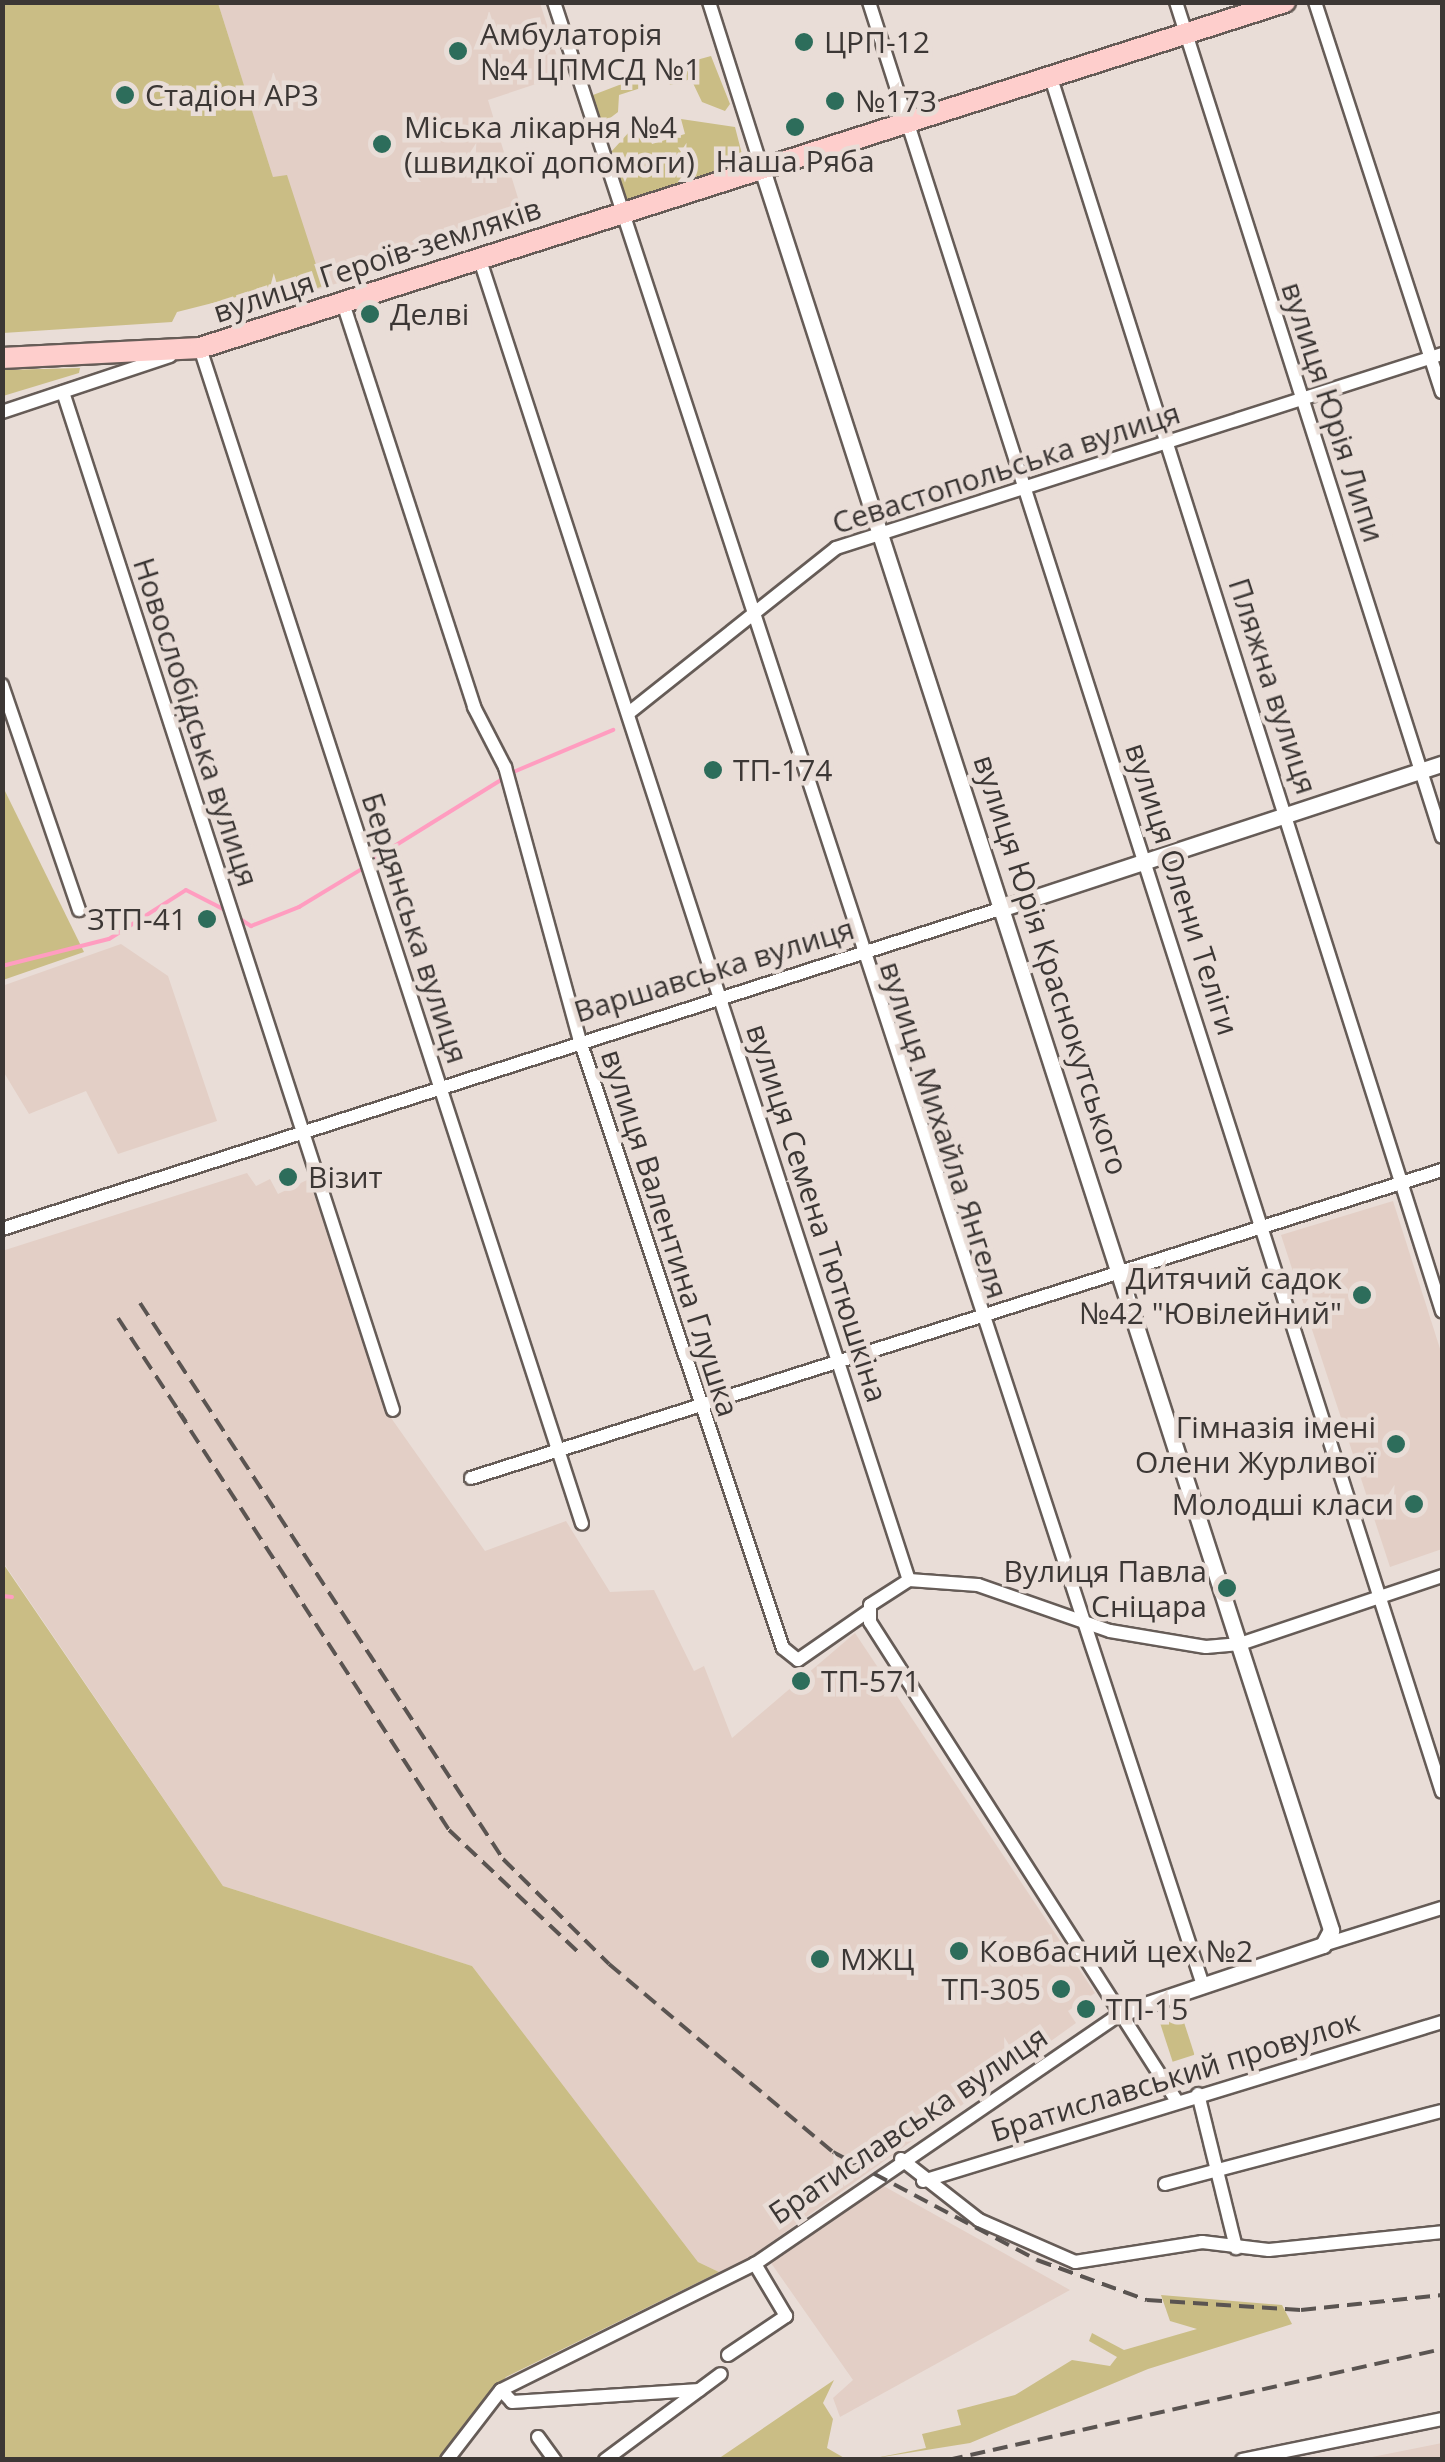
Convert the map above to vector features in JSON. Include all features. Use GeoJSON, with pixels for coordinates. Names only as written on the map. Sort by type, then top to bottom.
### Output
{"type":"FeatureCollection","features":[{"type":"Feature","properties":{"kind":"main road","name":"вулиця Героїв-земляків"},"geometry":{"type":"LineString","coordinates":[[172,355],[1285,2]]}},
{"type":"Feature","properties":{"kind":"main road"},"geometry":{"type":"LineString","coordinates":[[2,358],[172,355]]}},
{"type":"Feature","properties":{"kind":"street","name":"вулиця Михайла Янгеля"},"geometry":{"type":"LineString","coordinates":[[554,2],[979,1318],[1203,1985]]}},
{"type":"Feature","properties":{"kind":"street","name":"вулиця Юрія Краснокутського"},"geometry":{"type":"LineString","coordinates":[[709,2],[1240,1644],[1330,1930],[1323,1945]]}},
{"type":"Feature","properties":{"kind":"street","name":"вулиця Олени Теліги"},"geometry":{"type":"LineString","coordinates":[[869,2],[1264,1225],[1442,1792]]}},
{"type":"Feature","properties":{"kind":"street","name":"вулиця Юрія Липи"},"geometry":{"type":"LineString","coordinates":[[1176,2],[1442,838]]}},
{"type":"Feature","properties":{"kind":"street"},"geometry":{"type":"LineString","coordinates":[[1315,2],[1437,356],[1442,392]]}},
{"type":"Feature","properties":{"kind":"street","name":"Пляжна вулиця"},"geometry":{"type":"LineString","coordinates":[[1051,78],[1442,1311]]}},
{"type":"Feature","properties":{"kind":"street","name":"вулиця Семена Тютюшкіна"},"geometry":{"type":"LineString","coordinates":[[480,260],[630,712],[908,1580]]}},
{"type":"Feature","properties":{"kind":"street","name":"вулиця Валентина Глушка"},"geometry":{"type":"LineString","coordinates":[[343,303],[474,707],[505,767],[580,1041],[782,1648],[798,1660],[867,1612]]}},
{"type":"Feature","properties":{"kind":"street","name":"Бердянська вулиця"},"geometry":{"type":"LineString","coordinates":[[200,348],[582,1524]]}},
{"type":"Feature","properties":{"kind":"street","name":"вулиця Героїв-земляків"},"geometry":{"type":"LineString","coordinates":[[2,412],[172,355]]}},
{"type":"Feature","properties":{"kind":"street","name":"Севастопольська вулиця"},"geometry":{"type":"LineString","coordinates":[[630,712],[836,548],[1026,484],[1437,356]]}},
{"type":"Feature","properties":{"kind":"street","name":"Новослобідська вулиця"},"geometry":{"type":"LineString","coordinates":[[63,392],[393,1410]]}},
{"type":"Feature","properties":{"kind":"street"},"geometry":{"type":"LineString","coordinates":[[2,685],[79,910]]}},
{"type":"Feature","properties":{"kind":"street","name":"Варшавська вулиця"},"geometry":{"type":"LineString","coordinates":[[2,1229],[1442,764]]}},
{"type":"Feature","properties":{"kind":"street"},"geometry":{"type":"LineString","coordinates":[[471,1478],[1442,1170]]}},
{"type":"Feature","properties":{"kind":"street"},"geometry":{"type":"LineString","coordinates":[[1176,2100],[867,1612],[908,1580],[978,1584],[1079,1622],[1152,1640],[1240,1644],[1442,1576]]}},
{"type":"Feature","properties":{"kind":"street","name":"Братиславська вулиця"},"geometry":{"type":"LineString","coordinates":[[447,2460],[501,2390],[754,2264],[901,2159],[1120,2013],[1442,1908]]}},
{"type":"Feature","properties":{"kind":"street","name":"Братиславський провулок"},"geometry":{"type":"LineString","coordinates":[[922,2182],[1176,2100],[1442,2022]]}},
{"type":"Feature","properties":{"kind":"street"},"geometry":{"type":"LineString","coordinates":[[1198,2094],[1236,2248]]}},
{"type":"Feature","properties":{"kind":"street"},"geometry":{"type":"LineString","coordinates":[[1165,2184],[1442,2111]]}},
{"type":"Feature","properties":{"kind":"street"},"geometry":{"type":"LineString","coordinates":[[901,2159],[922,2182],[979,2220],[1076,2262],[1202,2242],[1236,2248],[1442,2232]]}},
{"type":"Feature","properties":{"kind":"street"},"geometry":{"type":"LineString","coordinates":[[728,2355],[786,2316],[754,2264]]}},
{"type":"Feature","properties":{"kind":"street"},"geometry":{"type":"LineString","coordinates":[[605,2460],[722,2374]]}},
{"type":"Feature","properties":{"kind":"street"},"geometry":{"type":"LineString","coordinates":[[501,2390],[512,2402],[700,2390]]}},
{"type":"Feature","properties":{"kind":"street"},"geometry":{"type":"LineString","coordinates":[[1242,2460],[1442,2420]]}},
{"type":"Feature","properties":{"kind":"street"},"geometry":{"type":"LineString","coordinates":[[538,2437],[555,2460]]}},
{"type":"Feature","properties":{"kind":"shaded area","name":"Стадіон АРЗ"},"geometry":{"type":"Polygon","coordinates":[[[2,3],[218,3],[273,177],[287,175],[323,286],[296,296],[288,284],[177,312],[172,322],[3,333],[2,3]]]}},
{"type":"Feature","properties":{"kind":"shaded area","name":"Міська лікарня №4 (швидкої допомоги)"},"geometry":{"type":"Polygon","coordinates":[[[218,3],[540,3],[563,75],[488,100],[521,208],[374,258],[374,272],[309,292],[218,3]]]}},
{"type":"Feature","properties":{"kind":"shaded area"},"geometry":{"type":"Polygon","coordinates":[[[711,56],[730,104],[725,111],[702,102],[691,79],[670,85],[664,69],[711,56]]]}},
{"type":"Feature","properties":{"kind":"shaded area"},"geometry":{"type":"Polygon","coordinates":[[[640,77],[644,87],[619,95],[618,112],[601,125],[593,95],[640,77]]]}},
{"type":"Feature","properties":{"kind":"shaded area"},"geometry":{"type":"Polygon","coordinates":[[[681,119],[735,127],[744,162],[627,200],[611,152],[630,131],[647,132],[652,144],[685,134],[681,119]]]}},
{"type":"Feature","properties":{"kind":"shaded area"},"geometry":{"type":"Polygon","coordinates":[[[80,368],[79,373],[3,396],[3,370],[80,368]]]}},
{"type":"Feature","properties":{"kind":"shaded area"},"geometry":{"type":"Polygon","coordinates":[[[2,785],[84,952],[3,980],[2,980],[2,785]]]}},
{"type":"Feature","properties":{"kind":"shaded area"},"geometry":{"type":"Polygon","coordinates":[[[121,944],[168,976],[217,1121],[118,1154],[86,1091],[29,1114],[3,1071],[2,986],[121,944]]]}},
{"type":"Feature","properties":{"kind":"shaded area"},"geometry":{"type":"Polygon","coordinates":[[[247,1173],[256,1186],[270,1179],[278,1194],[309,1179],[389,1415],[485,1551],[566,1521],[610,1592],[654,1590],[694,1671],[704,1666],[732,1738],[855,1633],[1095,1993],[1068,2011],[1076,2023],[749,2258],[719,2272],[698,2262],[472,1966],[223,1886],[3,1562],[2,1251],[247,1173]]]}},
{"type":"Feature","properties":{"kind":"shaded area","name":"Дитячий садок №42 \"Ювілейний\""},"geometry":{"type":"Polygon","coordinates":[[[1393,1201],[1442,1355],[1442,1549],[1390,1567],[1281,1235],[1393,1201]]]}},
{"type":"Feature","properties":{"kind":"shaded area"},"geometry":{"type":"Polygon","coordinates":[[[2,1562],[223,1886],[472,1966],[698,2262],[719,2272],[506,2377],[440,2459],[3,2459],[2,1562]]]}},
{"type":"Feature","properties":{"kind":"shaded area"},"geometry":{"type":"Polygon","coordinates":[[[1180,2010],[1195,2055],[1173,2062],[1158,2017],[1180,2010]]]}},
{"type":"Feature","properties":{"kind":"shaded area"},"geometry":{"type":"Polygon","coordinates":[[[880,2184],[1070,2290],[840,2417],[833,2398],[853,2380],[771,2263],[880,2184]]]}},
{"type":"Feature","properties":{"kind":"shaded area"},"geometry":{"type":"Polygon","coordinates":[[[1161,2295],[1282,2305],[1292,2324],[1148,2369],[970,2443],[870,2459],[926,2448],[922,2434],[961,2425],[957,2410],[1015,2395],[1072,2360],[1110,2366],[1117,2357],[1089,2341],[1092,2333],[1124,2350],[1197,2329],[1170,2321],[1161,2295]]]}},
{"type":"Feature","properties":{"kind":"shaded area"},"geometry":{"type":"Polygon","coordinates":[[[834,2380],[823,2403],[833,2419],[827,2448],[846,2459],[718,2459],[834,2380]]]}},
{"type":"Feature","properties":{"kind":"shaded area"},"geometry":{"type":"Polygon","coordinates":[[[1442,2443],[1442,2459],[1362,2459],[1442,2443]]]}},
{"type":"Feature","properties":{"kind":"waterway"},"geometry":{"type":"LineString","coordinates":[[511,773],[613,730]]}},
{"type":"Feature","properties":{"kind":"waterway"},"geometry":{"type":"LineString","coordinates":[[372,860],[504,778]]}},
{"type":"Feature","properties":{"kind":"waterway"},"geometry":{"type":"LineString","coordinates":[[237,917],[251,926],[299,907],[365,867]]}},
{"type":"Feature","properties":{"kind":"waterway"},"geometry":{"type":"LineString","coordinates":[[2,966],[109,939],[186,890],[229,912]]}},
{"type":"Feature","properties":{"kind":"waterway"},"geometry":{"type":"LineString","coordinates":[[2,1596],[12,1597]]}},
{"type":"Feature","properties":{"kind":"railway"},"geometry":{"type":"LineString","coordinates":[[140,1303],[503,1859],[609,1964],[833,2152],[1037,2260],[1147,2300],[1301,2310],[1442,2295]]}},
{"type":"Feature","properties":{"kind":"railway"},"geometry":{"type":"LineString","coordinates":[[118,1318],[186,1422]]}},
{"type":"Feature","properties":{"kind":"railway"},"geometry":{"type":"LineString","coordinates":[[178,1411],[449,1830],[578,1952]]}},
{"type":"Feature","properties":{"kind":"railway"},"geometry":{"type":"LineString","coordinates":[[948,2460],[1442,2349]]}},
{"type":"Feature","properties":{"kind":"place","name":"ЦРП-12"},"geometry":{"type":"Point","coordinates":[804,42]}},
{"type":"Feature","properties":{"kind":"place","name":"Амбулаторія №4 ЦПМСД №1"},"geometry":{"type":"Point","coordinates":[458,51]}},
{"type":"Feature","properties":{"kind":"place","name":"Стадіон АРЗ"},"geometry":{"type":"Point","coordinates":[125,95]}},
{"type":"Feature","properties":{"kind":"place","name":"№173"},"geometry":{"type":"Point","coordinates":[835,101]}},
{"type":"Feature","properties":{"kind":"place","name":"Наша Ряба"},"geometry":{"type":"Point","coordinates":[795,127]}},
{"type":"Feature","properties":{"kind":"place","name":"Міська лікарня №4 (швидкої допомоги)"},"geometry":{"type":"Point","coordinates":[382,144]}},
{"type":"Feature","properties":{"kind":"place","name":"Делві"},"geometry":{"type":"Point","coordinates":[370,314]}},
{"type":"Feature","properties":{"kind":"place","name":"ТП-174"},"geometry":{"type":"Point","coordinates":[713,770]}},
{"type":"Feature","properties":{"kind":"place","name":"ЗТП-41"},"geometry":{"type":"Point","coordinates":[207,919]}},
{"type":"Feature","properties":{"kind":"place","name":"Візит"},"geometry":{"type":"Point","coordinates":[288,1177]}},
{"type":"Feature","properties":{"kind":"place","name":"Дитячий садок №42 \"Ювілейний\""},"geometry":{"type":"Point","coordinates":[1362,1295]}},
{"type":"Feature","properties":{"kind":"place","name":"Гімназія імені Олени Журливої"},"geometry":{"type":"Point","coordinates":[1396,1444]}},
{"type":"Feature","properties":{"kind":"place","name":"Молодші класи"},"geometry":{"type":"Point","coordinates":[1414,1504]}},
{"type":"Feature","properties":{"kind":"place","name":"Вулиця Павла Сніцара"},"geometry":{"type":"Point","coordinates":[1227,1588]}},
{"type":"Feature","properties":{"kind":"place","name":"ТП-571"},"geometry":{"type":"Point","coordinates":[801,1681]}},
{"type":"Feature","properties":{"kind":"place","name":"Ковбасний цех №2"},"geometry":{"type":"Point","coordinates":[959,1951]}},
{"type":"Feature","properties":{"kind":"place","name":"МЖЦ"},"geometry":{"type":"Point","coordinates":[820,1959]}},
{"type":"Feature","properties":{"kind":"place","name":"ТП-305"},"geometry":{"type":"Point","coordinates":[1061,1989]}},
{"type":"Feature","properties":{"kind":"place","name":"ТП-15"},"geometry":{"type":"Point","coordinates":[1086,2009]}}]}
